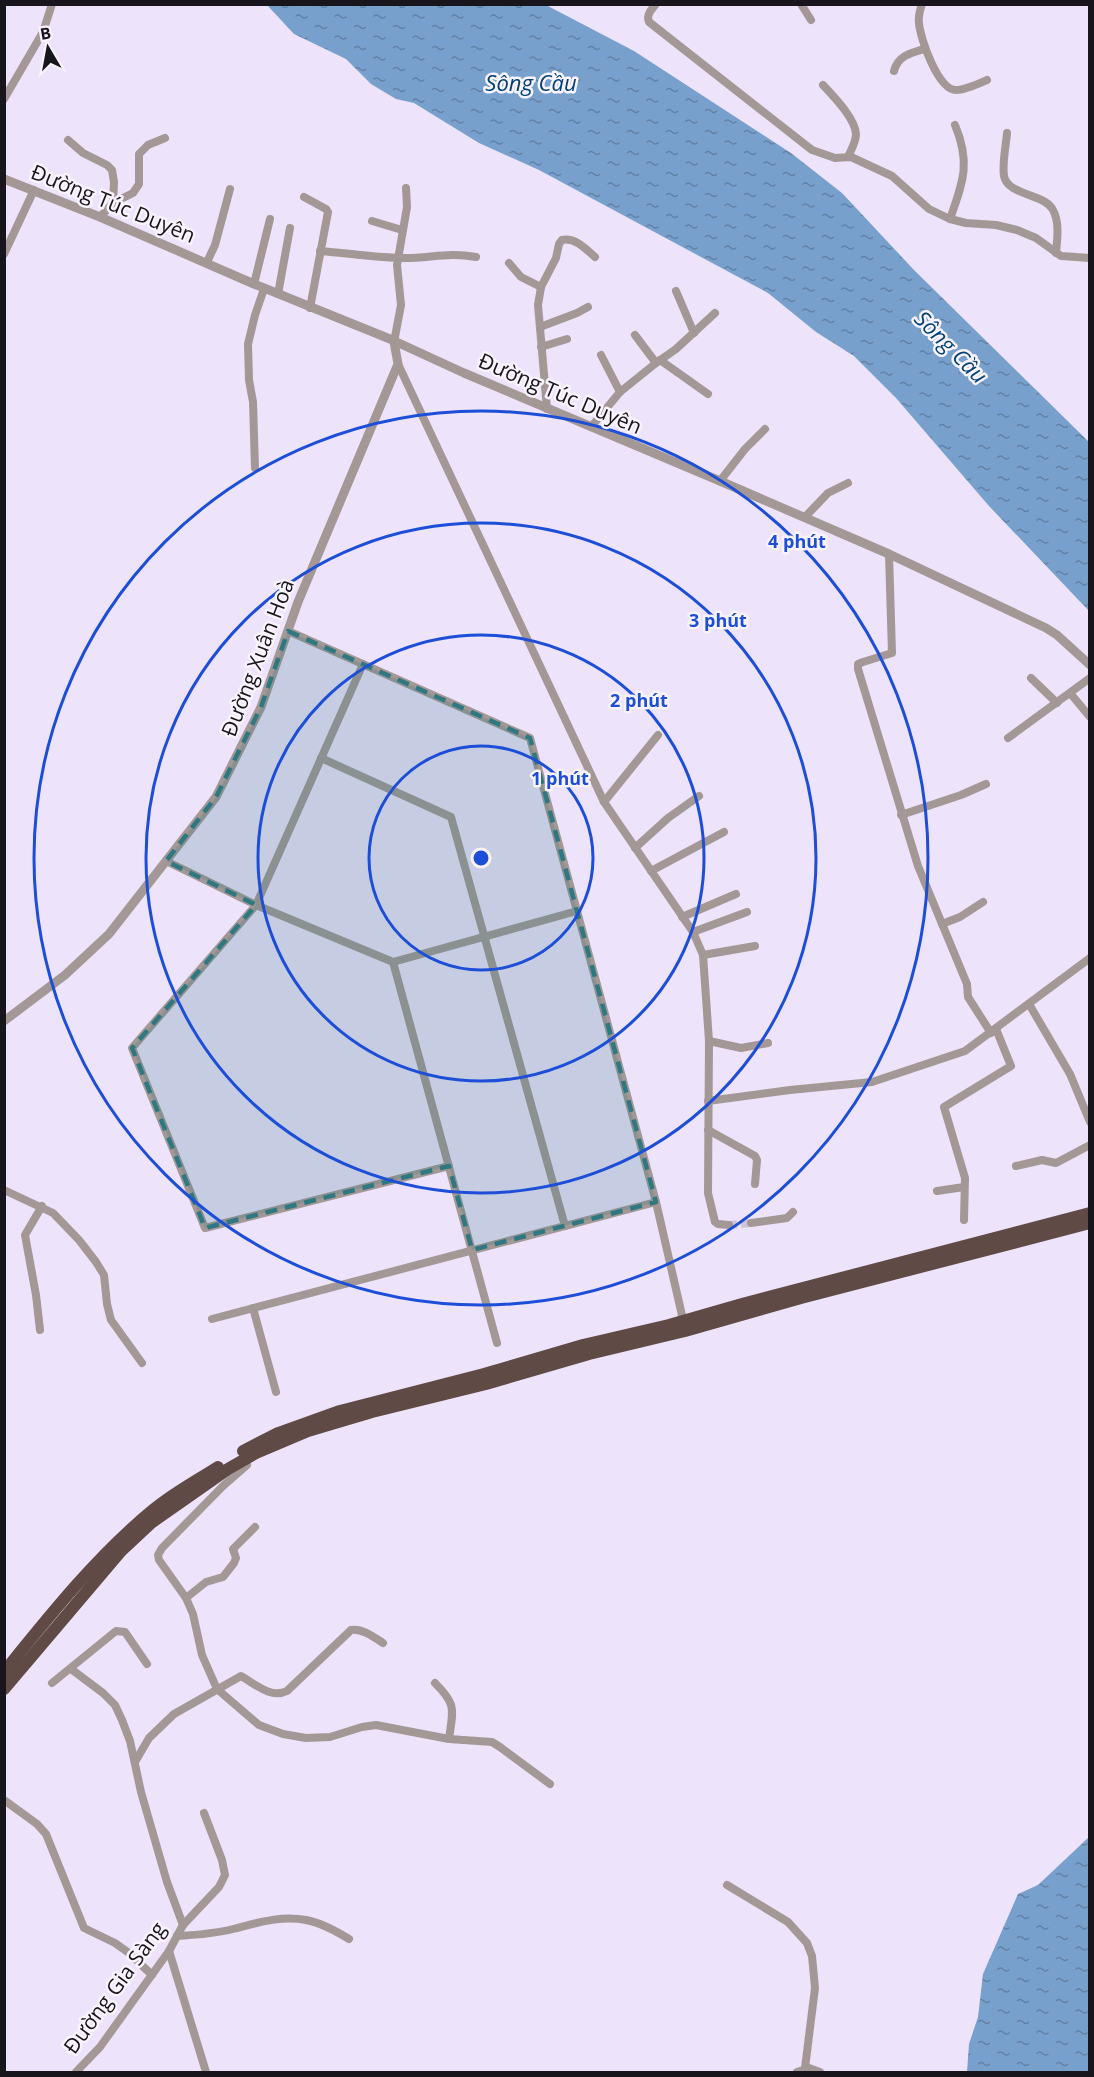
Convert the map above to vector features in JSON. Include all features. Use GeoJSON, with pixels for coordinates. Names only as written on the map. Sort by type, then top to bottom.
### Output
{"type":"FeatureCollection","features":[{"type":"Feature","properties":{"kind":"highway"},"geometry":{"type":"LineString","coordinates":[[4,1689],[128,1544],[151,1523],[228,1469],[256,1453],[308,1431],[362,1414],[486,1384],[837,1278],[1089,1213]]}},
{"type":"Feature","properties":{"kind":"highway"},"geometry":{"type":"LineString","coordinates":[[4,1672],[39,1628],[134,1527],[180,1490],[276,1434],[340,1411],[484,1374],[583,1345],[684,1326],[790,1301],[1089,1223]]}},
{"type":"Feature","properties":{"kind":"street"},"geometry":{"type":"LineString","coordinates":[[4,99],[44,32],[52,4]]}},
{"type":"Feature","properties":{"kind":"street"},"geometry":{"type":"LineString","coordinates":[[656,4],[648,14],[649,22],[806,146],[835,158],[848,157],[892,176],[929,209],[950,219],[1017,230],[1036,238],[1056,253],[1067,257],[1089,258]]}},
{"type":"Feature","properties":{"kind":"street"},"geometry":{"type":"LineString","coordinates":[[801,4],[811,20]]}},
{"type":"Feature","properties":{"kind":"street"},"geometry":{"type":"LineString","coordinates":[[922,4],[919,23],[924,49],[950,89],[956,90],[987,80]]}},
{"type":"Feature","properties":{"kind":"street"},"geometry":{"type":"LineString","coordinates":[[894,72],[896,64],[903,56],[924,49]]}},
{"type":"Feature","properties":{"kind":"street"},"geometry":{"type":"LineString","coordinates":[[823,85],[836,98],[855,130],[855,142],[848,157]]}},
{"type":"Feature","properties":{"kind":"street"},"geometry":{"type":"LineString","coordinates":[[950,219],[965,166],[962,146],[955,125]]}},
{"type":"Feature","properties":{"kind":"street"},"geometry":{"type":"LineString","coordinates":[[1007,133],[1004,176],[1011,186],[1047,203],[1053,210],[1057,222],[1056,253]]}},
{"type":"Feature","properties":{"kind":"street"},"geometry":{"type":"LineString","coordinates":[[100,217],[113,202],[133,193],[139,184],[139,154],[148,145],[165,138]]}},
{"type":"Feature","properties":{"kind":"street"},"geometry":{"type":"LineString","coordinates":[[68,140],[83,153],[112,170],[113,202]]}},
{"type":"Feature","properties":{"kind":"street","name":"Đường Túc Duyên"},"geometry":{"type":"LineString","coordinates":[[4,179],[207,262],[264,289],[394,342],[889,554],[1046,628],[1057,635],[1089,665]]}},
{"type":"Feature","properties":{"kind":"street"},"geometry":{"type":"LineString","coordinates":[[406,188],[407,207],[398,258],[401,305],[394,342],[398,364],[604,802],[693,932],[704,955],[709,1041],[709,1198],[715,1222],[729,1225]]}},
{"type":"Feature","properties":{"kind":"street"},"geometry":{"type":"LineString","coordinates":[[207,262],[215,245],[230,189]]}},
{"type":"Feature","properties":{"kind":"street"},"geometry":{"type":"LineString","coordinates":[[4,254],[34,190]]}},
{"type":"Feature","properties":{"kind":"street"},"geometry":{"type":"LineString","coordinates":[[304,197],[323,207],[327,212],[310,308]]}},
{"type":"Feature","properties":{"kind":"street"},"geometry":{"type":"LineString","coordinates":[[254,284],[270,219]]}},
{"type":"Feature","properties":{"kind":"street"},"geometry":{"type":"LineString","coordinates":[[372,221],[402,230]]}},
{"type":"Feature","properties":{"kind":"street"},"geometry":{"type":"LineString","coordinates":[[278,294],[290,228]]}},
{"type":"Feature","properties":{"kind":"street"},"geometry":{"type":"LineString","coordinates":[[547,408],[538,305],[541,287],[556,258],[562,240],[568,239],[582,245],[595,257]]}},
{"type":"Feature","properties":{"kind":"street"},"geometry":{"type":"LineString","coordinates":[[320,252],[398,258],[459,254],[476,257]]}},
{"type":"Feature","properties":{"kind":"street"},"geometry":{"type":"LineString","coordinates":[[509,263],[521,277],[541,287]]}},
{"type":"Feature","properties":{"kind":"street"},"geometry":{"type":"LineString","coordinates":[[255,468],[248,344],[264,289]]}},
{"type":"Feature","properties":{"kind":"street"},"geometry":{"type":"LineString","coordinates":[[676,291],[694,333]]}},
{"type":"Feature","properties":{"kind":"street"},"geometry":{"type":"LineString","coordinates":[[540,327],[588,307]]}},
{"type":"Feature","properties":{"kind":"street"},"geometry":{"type":"LineString","coordinates":[[591,427],[620,392],[694,333],[715,313]]}},
{"type":"Feature","properties":{"kind":"street"},"geometry":{"type":"LineString","coordinates":[[635,335],[658,361],[708,394]]}},
{"type":"Feature","properties":{"kind":"street"},"geometry":{"type":"LineString","coordinates":[[541,347],[567,339]]}},
{"type":"Feature","properties":{"kind":"street"},"geometry":{"type":"LineString","coordinates":[[601,356],[620,392]]}},
{"type":"Feature","properties":{"kind":"street","name":"Đường Xuân Hoà"},"geometry":{"type":"LineString","coordinates":[[4,1021],[65,975],[109,934],[216,797],[261,708],[298,602],[398,364]]}},
{"type":"Feature","properties":{"kind":"street"},"geometry":{"type":"LineString","coordinates":[[720,481],[745,448],[765,429]]}},
{"type":"Feature","properties":{"kind":"street"},"geometry":{"type":"LineString","coordinates":[[805,518],[828,493],[848,483]]}},
{"type":"Feature","properties":{"kind":"street"},"geometry":{"type":"LineString","coordinates":[[889,554],[893,650],[889,655],[858,664],[858,669],[918,866],[967,984],[968,997],[993,1031],[1011,1066],[944,1107],[964,1172],[964,1220]]}},
{"type":"Feature","properties":{"kind":"street"},"geometry":{"type":"LineString","coordinates":[[288,631],[530,738],[657,1202],[684,1326]]}},
{"type":"Feature","properties":{"kind":"street"},"geometry":{"type":"LineString","coordinates":[[363,664],[256,905],[132,1048],[205,1228],[449,1166]]}},
{"type":"Feature","properties":{"kind":"street"},"geometry":{"type":"LineString","coordinates":[[1032,678],[1056,703]]}},
{"type":"Feature","properties":{"kind":"street"},"geometry":{"type":"LineString","coordinates":[[1008,738],[1089,678]]}},
{"type":"Feature","properties":{"kind":"street"},"geometry":{"type":"LineString","coordinates":[[1070,693],[1089,717]]}},
{"type":"Feature","properties":{"kind":"street"},"geometry":{"type":"LineString","coordinates":[[604,802],[658,735]]}},
{"type":"Feature","properties":{"kind":"street"},"geometry":{"type":"LineString","coordinates":[[321,758],[451,817],[565,1226]]}},
{"type":"Feature","properties":{"kind":"street"},"geometry":{"type":"LineString","coordinates":[[901,815],[986,784]]}},
{"type":"Feature","properties":{"kind":"street"},"geometry":{"type":"LineString","coordinates":[[635,848],[668,818],[699,796]]}},
{"type":"Feature","properties":{"kind":"street"},"geometry":{"type":"LineString","coordinates":[[651,871],[724,832]]}},
{"type":"Feature","properties":{"kind":"street"},"geometry":{"type":"LineString","coordinates":[[166,861],[256,905],[393,962],[577,911]]}},
{"type":"Feature","properties":{"kind":"street"},"geometry":{"type":"LineString","coordinates":[[682,916],[736,894]]}},
{"type":"Feature","properties":{"kind":"street"},"geometry":{"type":"LineString","coordinates":[[942,924],[960,917],[983,902]]}},
{"type":"Feature","properties":{"kind":"street"},"geometry":{"type":"LineString","coordinates":[[693,932],[747,912]]}},
{"type":"Feature","properties":{"kind":"street"},"geometry":{"type":"LineString","coordinates":[[704,955],[755,946]]}},
{"type":"Feature","properties":{"kind":"street"},"geometry":{"type":"LineString","coordinates":[[708,1101],[878,1081],[965,1051],[1089,958]]}},
{"type":"Feature","properties":{"kind":"street"},"geometry":{"type":"LineString","coordinates":[[393,962],[497,1343]]}},
{"type":"Feature","properties":{"kind":"street"},"geometry":{"type":"LineString","coordinates":[[1029,1004],[1070,1074],[1089,1122]]}},
{"type":"Feature","properties":{"kind":"street"},"geometry":{"type":"LineString","coordinates":[[709,1041],[741,1048],[768,1043]]}},
{"type":"Feature","properties":{"kind":"street"},"geometry":{"type":"LineString","coordinates":[[708,1130],[755,1156],[757,1160],[755,1184]]}},
{"type":"Feature","properties":{"kind":"street"},"geometry":{"type":"LineString","coordinates":[[1016,1166],[1042,1160],[1056,1162],[1089,1145]]}},
{"type":"Feature","properties":{"kind":"street"},"geometry":{"type":"LineString","coordinates":[[937,1191],[964,1187]]}},
{"type":"Feature","properties":{"kind":"street"},"geometry":{"type":"LineString","coordinates":[[4,1190],[53,1213],[96,1262],[104,1275],[106,1304],[111,1320],[142,1363]]}},
{"type":"Feature","properties":{"kind":"street"},"geometry":{"type":"LineString","coordinates":[[212,1319],[657,1202]]}},
{"type":"Feature","properties":{"kind":"street"},"geometry":{"type":"LineString","coordinates":[[40,1330],[25,1235],[42,1206]]}},
{"type":"Feature","properties":{"kind":"street"},"geometry":{"type":"LineString","coordinates":[[751,1223],[787,1218],[793,1212]]}},
{"type":"Feature","properties":{"kind":"street"},"geometry":{"type":"LineString","coordinates":[[253,1308],[276,1392]]}},
{"type":"Feature","properties":{"kind":"street"},"geometry":{"type":"LineString","coordinates":[[247,1465],[223,1486],[162,1548],[158,1555],[167,1574],[186,1598],[193,1614],[202,1656],[218,1689],[260,1725],[283,1734],[306,1738],[330,1737],[362,1726],[376,1725],[449,1739],[492,1742],[550,1784]]}},
{"type":"Feature","properties":{"kind":"street"},"geometry":{"type":"LineString","coordinates":[[186,1598],[206,1582],[223,1577],[236,1558],[233,1549],[255,1527]]}},
{"type":"Feature","properties":{"kind":"street"},"geometry":{"type":"LineString","coordinates":[[52,1683],[120,1630],[125,1632],[147,1664]]}},
{"type":"Feature","properties":{"kind":"street"},"geometry":{"type":"LineString","coordinates":[[135,1762],[149,1738],[164,1722],[241,1676],[273,1695],[280,1695],[351,1630],[363,1631],[383,1642]]}},
{"type":"Feature","properties":{"kind":"street"},"geometry":{"type":"LineString","coordinates":[[70,1669],[103,1693],[115,1705],[130,1741],[159,1857],[183,1925]]}},
{"type":"Feature","properties":{"kind":"street"},"geometry":{"type":"LineString","coordinates":[[435,1683],[448,1697],[452,1706],[449,1739]]}},
{"type":"Feature","properties":{"kind":"street"},"geometry":{"type":"LineString","coordinates":[[4,1800],[37,1824],[46,1834],[84,1928],[115,1943],[129,1953],[152,1976]]}},
{"type":"Feature","properties":{"kind":"street","name":"Đường Gia Sàng"},"geometry":{"type":"LineString","coordinates":[[76,2073],[100,2047],[152,1976],[183,1925],[219,1887],[225,1875],[222,1860],[204,1813]]}},
{"type":"Feature","properties":{"kind":"street"},"geometry":{"type":"LineString","coordinates":[[727,1885],[788,1922],[807,1943],[812,1956],[814,1988],[801,2070],[809,2067],[820,2073]]}},
{"type":"Feature","properties":{"kind":"street"},"geometry":{"type":"LineString","coordinates":[[177,1936],[209,1933],[280,1919],[306,1920],[329,1928],[349,1939]]}},
{"type":"Feature","properties":{"kind":"street"},"geometry":{"type":"LineString","coordinates":[[169,1951],[206,2073]]}},
{"type":"Feature","properties":{"kind":"highlighted area"},"geometry":{"type":"Polygon","coordinates":[[[288,631],[530,738],[656,1202],[472,1250],[449,1166],[205,1228],[132,1048],[256,905],[166,861],[216,797],[261,707],[288,631]]]}},
{"type":"Feature","properties":{"kind":"water","name":"Sông Cầu"},"geometry":{"type":"Polygon","coordinates":[[[267,5],[546,5],[634,51],[791,153],[842,193],[914,270],[1089,442],[1089,611],[989,506],[896,398],[854,356],[816,332],[768,293],[539,170],[479,143],[414,103],[396,99],[371,84],[346,59],[294,34],[267,5]]]}},
{"type":"Feature","properties":{"kind":"water"},"geometry":{"type":"Polygon","coordinates":[[[1089,1837],[1089,2072],[967,2072],[969,2044],[978,2017],[983,1974],[1018,1894],[1038,1885],[1089,1837]]]}},
{"type":"Feature","properties":{"kind":"tunnel"},"geometry":{"type":"LineString","coordinates":[[729,1225],[751,1223]]}}]}
